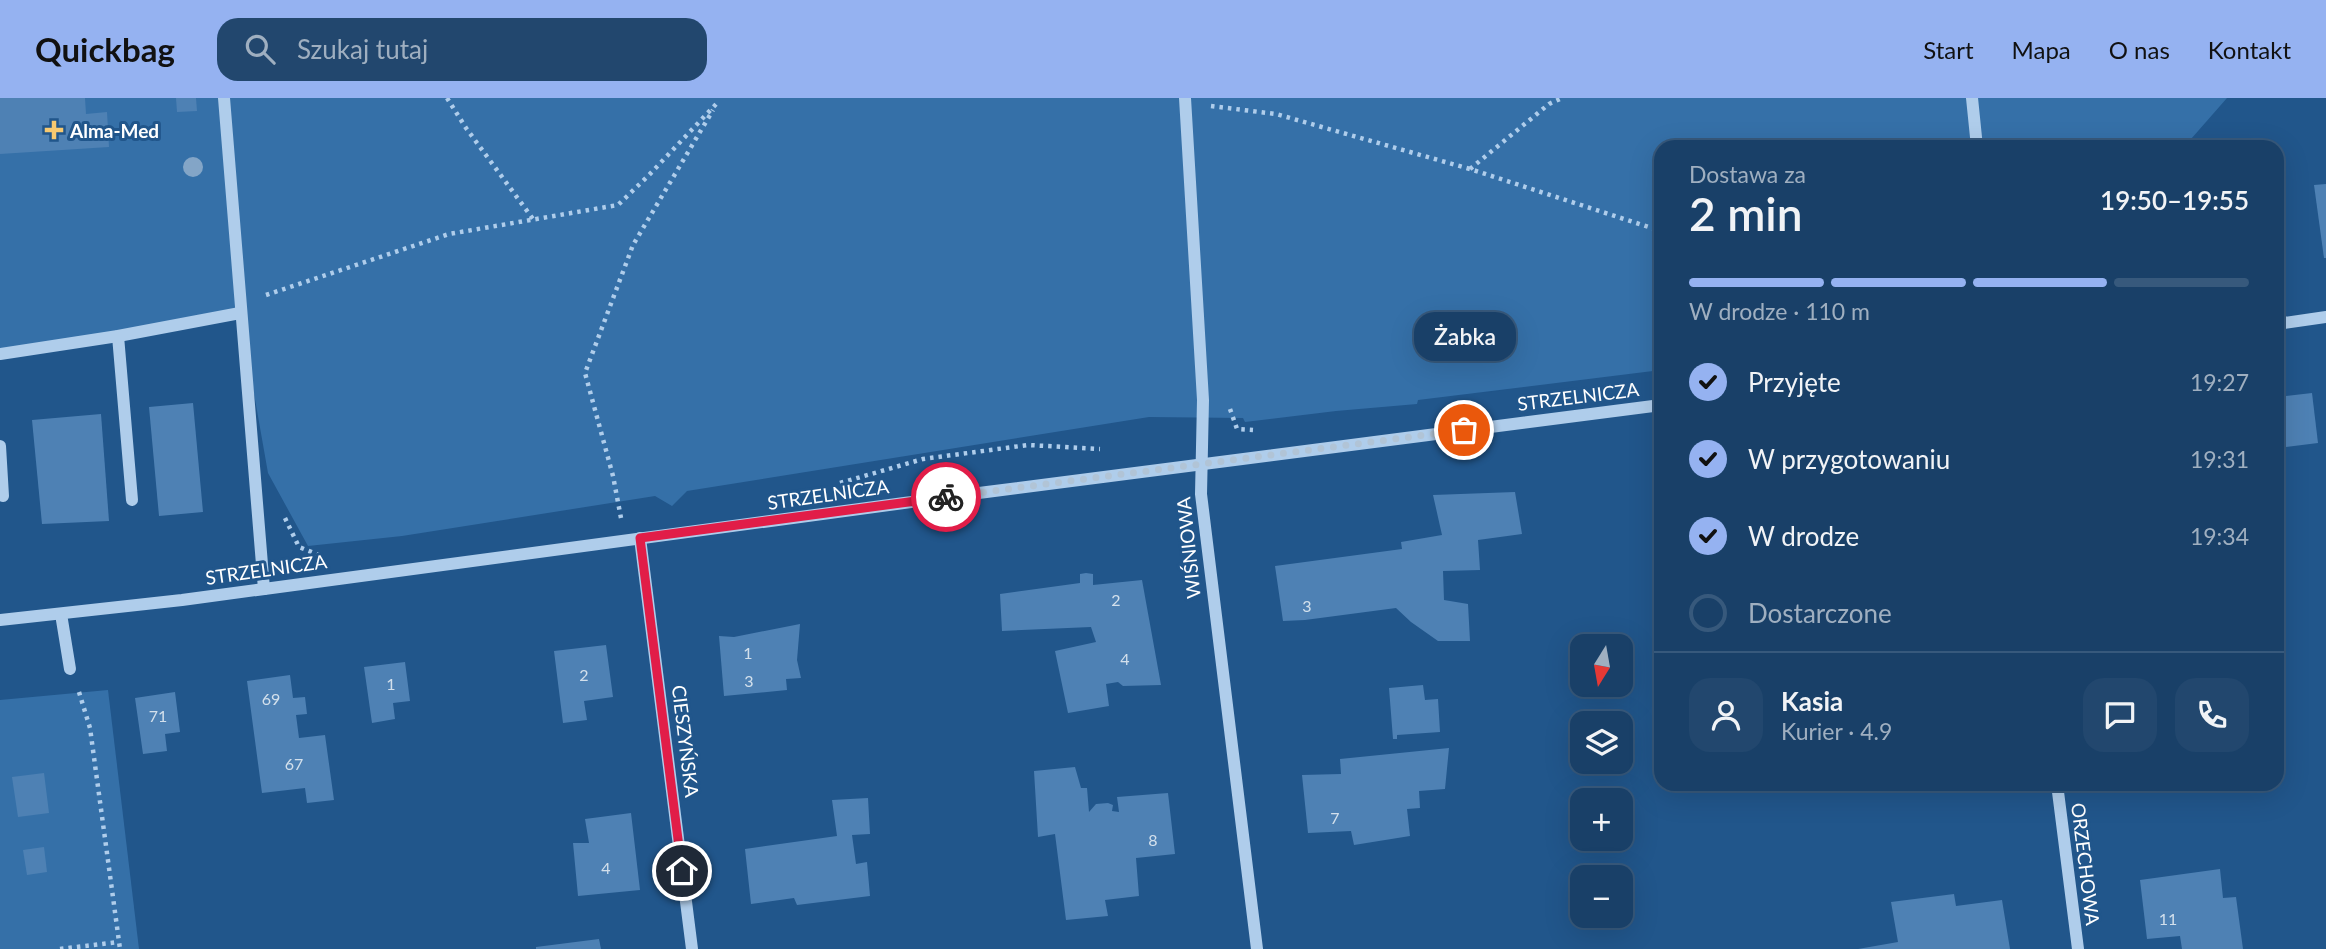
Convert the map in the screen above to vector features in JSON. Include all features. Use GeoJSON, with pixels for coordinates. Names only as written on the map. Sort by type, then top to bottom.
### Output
{"type":"FeatureCollection","features":[{"type":"Feature","properties":{"kind":"street"},"geometry":{"type":"LineString","coordinates":[[224,98],[264,589]]}},
{"type":"Feature","properties":{"kind":"street","name":"WIŚNIOWA"},"geometry":{"type":"LineString","coordinates":[[1185,98],[1203,400],[1201,494],[1257,949]]}},
{"type":"Feature","properties":{"kind":"street"},"geometry":{"type":"LineString","coordinates":[[1972,98],[1976,140]]}},
{"type":"Feature","properties":{"kind":"street"},"geometry":{"type":"LineString","coordinates":[[0,354],[118,336],[240,313]]}},
{"type":"Feature","properties":{"kind":"street"},"geometry":{"type":"LineString","coordinates":[[2284,323],[2326,317]]}},
{"type":"Feature","properties":{"kind":"street"},"geometry":{"type":"LineString","coordinates":[[118,336],[132,500]]}},
{"type":"Feature","properties":{"kind":"street","name":"STRZELNICZA"},"geometry":{"type":"LineString","coordinates":[[0,620],[264,589],[1654,406]]}},
{"type":"Feature","properties":{"kind":"street"},"geometry":{"type":"LineString","coordinates":[[0,446],[3,496]]}},
{"type":"Feature","properties":{"kind":"street","name":"CIESZYŃSKA"},"geometry":{"type":"LineString","coordinates":[[640,538],[692,949]]}},
{"type":"Feature","properties":{"kind":"street"},"geometry":{"type":"LineString","coordinates":[[61,614],[70,669]]}},
{"type":"Feature","properties":{"kind":"street","name":"ORZECHOWA"},"geometry":{"type":"LineString","coordinates":[[2058,791],[2078,949]]}},
{"type":"Feature","properties":{"kind":"path"},"geometry":{"type":"LineString","coordinates":[[447,98],[533,219]]}},
{"type":"Feature","properties":{"kind":"path"},"geometry":{"type":"LineString","coordinates":[[1469,169],[1549,104],[1562,98]]}},
{"type":"Feature","properties":{"kind":"path"},"geometry":{"type":"LineString","coordinates":[[240,313],[254,299],[449,234],[618,205],[718,99]]}},
{"type":"Feature","properties":{"kind":"path"},"geometry":{"type":"LineString","coordinates":[[611,519],[621,518],[613,476],[585,373],[633,245],[718,99]]}},
{"type":"Feature","properties":{"kind":"path"},"geometry":{"type":"LineString","coordinates":[[1205,105],[1276,114],[1469,169],[1654,229]]}},
{"type":"Feature","properties":{"kind":"path"},"geometry":{"type":"LineString","coordinates":[[837,484],[923,459],[1028,445],[1110,450]]}},
{"type":"Feature","properties":{"kind":"path"},"geometry":{"type":"LineString","coordinates":[[282,510],[299,547],[325,557]]}},
{"type":"Feature","properties":{"kind":"path"},"geometry":{"type":"LineString","coordinates":[[70,669],[90,728],[120,949]]}},
{"type":"Feature","properties":{"kind":"path"},"geometry":{"type":"LineString","coordinates":[[60,949],[119,942]]}},
{"type":"Feature","properties":{"kind":"shaded area"},"geometry":{"type":"Polygon","coordinates":[[[0,98],[2227,98],[2190,140],[1654,140],[1654,371],[1418,400],[1417,404],[1245,422],[1243,418],[1149,417],[687,491],[672,506],[655,496],[402,536],[308,546],[268,473],[240,314],[0,351],[0,98]]]}},
{"type":"Feature","properties":{"kind":"shaded area"},"geometry":{"type":"Polygon","coordinates":[[[108,690],[139,949],[0,949],[0,700],[108,690]]]}},
{"type":"Feature","properties":{"kind":"building","name":"Alma-Med"},"geometry":{"type":"Polygon","coordinates":[[[0,98],[85,98],[86,114],[107,112],[109,147],[0,154],[0,98]]]}},
{"type":"Feature","properties":{"kind":"building"},"geometry":{"type":"Polygon","coordinates":[[[176,98],[196,98],[197,111],[177,112],[176,98]]]}},
{"type":"Feature","properties":{"kind":"building"},"geometry":{"type":"Polygon","coordinates":[[[2326,184],[2326,258],[2324,258],[2314,185],[2326,184]]]}},
{"type":"Feature","properties":{"kind":"building"},"geometry":{"type":"Polygon","coordinates":[[[2312,393],[2318,443],[2284,447],[2284,396],[2312,393]]]}},
{"type":"Feature","properties":{"kind":"building"},"geometry":{"type":"Polygon","coordinates":[[[193,403],[203,512],[159,516],[149,407],[193,403]]]}},
{"type":"Feature","properties":{"kind":"building"},"geometry":{"type":"Polygon","coordinates":[[[101,414],[109,521],[42,524],[32,420],[101,414]]]}},
{"type":"Feature","properties":{"kind":"building"},"geometry":{"type":"Polygon","coordinates":[[[1515,492],[1522,534],[1478,540],[1480,570],[1443,571],[1444,600],[1468,604],[1470,641],[1438,641],[1396,608],[1283,621],[1275,566],[1402,549],[1401,542],[1442,535],[1433,495],[1515,492]]]}},
{"type":"Feature","properties":{"kind":"building"},"geometry":{"type":"Polygon","coordinates":[[[1080,574],[1093,574],[1093,585],[1142,580],[1161,685],[1123,686],[1118,682],[1106,684],[1109,706],[1068,713],[1055,651],[1096,642],[1091,627],[1002,631],[1000,594],[1080,583],[1080,574]]]}},
{"type":"Feature","properties":{"kind":"building"},"geometry":{"type":"Polygon","coordinates":[[[800,624],[797,660],[801,678],[786,679],[787,690],[724,696],[719,636],[734,637],[800,624]]]}},
{"type":"Feature","properties":{"kind":"building"},"geometry":{"type":"Polygon","coordinates":[[[606,645],[613,697],[584,701],[587,720],[563,723],[554,651],[606,645]]]}},
{"type":"Feature","properties":{"kind":"building"},"geometry":{"type":"Polygon","coordinates":[[[405,662],[410,701],[393,703],[395,719],[372,723],[364,667],[405,662]]]}},
{"type":"Feature","properties":{"kind":"building"},"geometry":{"type":"Polygon","coordinates":[[[290,675],[293,698],[305,697],[307,714],[296,715],[299,738],[325,735],[334,800],[307,803],[305,788],[262,793],[247,681],[290,675]]]}},
{"type":"Feature","properties":{"kind":"building"},"geometry":{"type":"Polygon","coordinates":[[[1423,685],[1425,700],[1438,699],[1440,732],[1397,735],[1397,739],[1393,739],[1389,688],[1423,685]]]}},
{"type":"Feature","properties":{"kind":"building"},"geometry":{"type":"Polygon","coordinates":[[[175,692],[180,732],[165,734],[167,751],[143,754],[135,698],[175,692]]]}},
{"type":"Feature","properties":{"kind":"building"},"geometry":{"type":"Polygon","coordinates":[[[1449,748],[1445,789],[1419,791],[1420,808],[1407,809],[1410,836],[1354,845],[1351,831],[1308,833],[1302,775],[1341,774],[1340,759],[1449,748]]]}},
{"type":"Feature","properties":{"kind":"building"},"geometry":{"type":"Polygon","coordinates":[[[1075,767],[1081,788],[1087,788],[1089,812],[1096,804],[1108,803],[1113,805],[1112,811],[1119,812],[1117,797],[1168,793],[1175,854],[1136,858],[1139,896],[1105,900],[1108,916],[1066,920],[1055,834],[1038,837],[1034,771],[1075,767]]]}},
{"type":"Feature","properties":{"kind":"building"},"geometry":{"type":"Polygon","coordinates":[[[44,773],[49,813],[18,817],[12,777],[44,773]]]}},
{"type":"Feature","properties":{"kind":"building"},"geometry":{"type":"Polygon","coordinates":[[[868,798],[870,834],[852,835],[856,864],[867,862],[870,896],[797,905],[794,898],[751,904],[745,849],[837,836],[832,800],[868,798]]]}},
{"type":"Feature","properties":{"kind":"building"},"geometry":{"type":"Polygon","coordinates":[[[631,813],[640,890],[578,896],[573,843],[589,843],[585,819],[631,813]]]}},
{"type":"Feature","properties":{"kind":"building"},"geometry":{"type":"Polygon","coordinates":[[[44,847],[47,872],[27,875],[23,850],[44,847]]]}},
{"type":"Feature","properties":{"kind":"building"},"geometry":{"type":"Polygon","coordinates":[[[2220,869],[2223,898],[2236,897],[2243,949],[2182,949],[2180,936],[2147,939],[2140,880],[2220,869]]]}},
{"type":"Feature","properties":{"kind":"building"},"geometry":{"type":"Polygon","coordinates":[[[1954,894],[1956,906],[2002,900],[2010,949],[1858,949],[1898,942],[1891,902],[1954,894]]]}},
{"type":"Feature","properties":{"kind":"building"},"geometry":{"type":"Polygon","coordinates":[[[599,939],[601,949],[536,949],[536,947],[599,939]]]}},
{"type":"Feature","properties":{"kind":"way so far"},"geometry":{"type":"LineString","coordinates":[[946,497],[1464,430]]}},
{"type":"Feature","properties":{"kind":"place","name":"Alma-Med"},"geometry":{"type":"Point","coordinates":[54,130]}},
{"type":"Feature","properties":{"kind":"place","name":"Żabka"},"geometry":{"type":"Point","coordinates":[1464,430]}},
{"type":"Feature","properties":{"kind":"route"},"geometry":{"type":"LineString","coordinates":[[682,871],[640,538],[946,497]]}}]}
